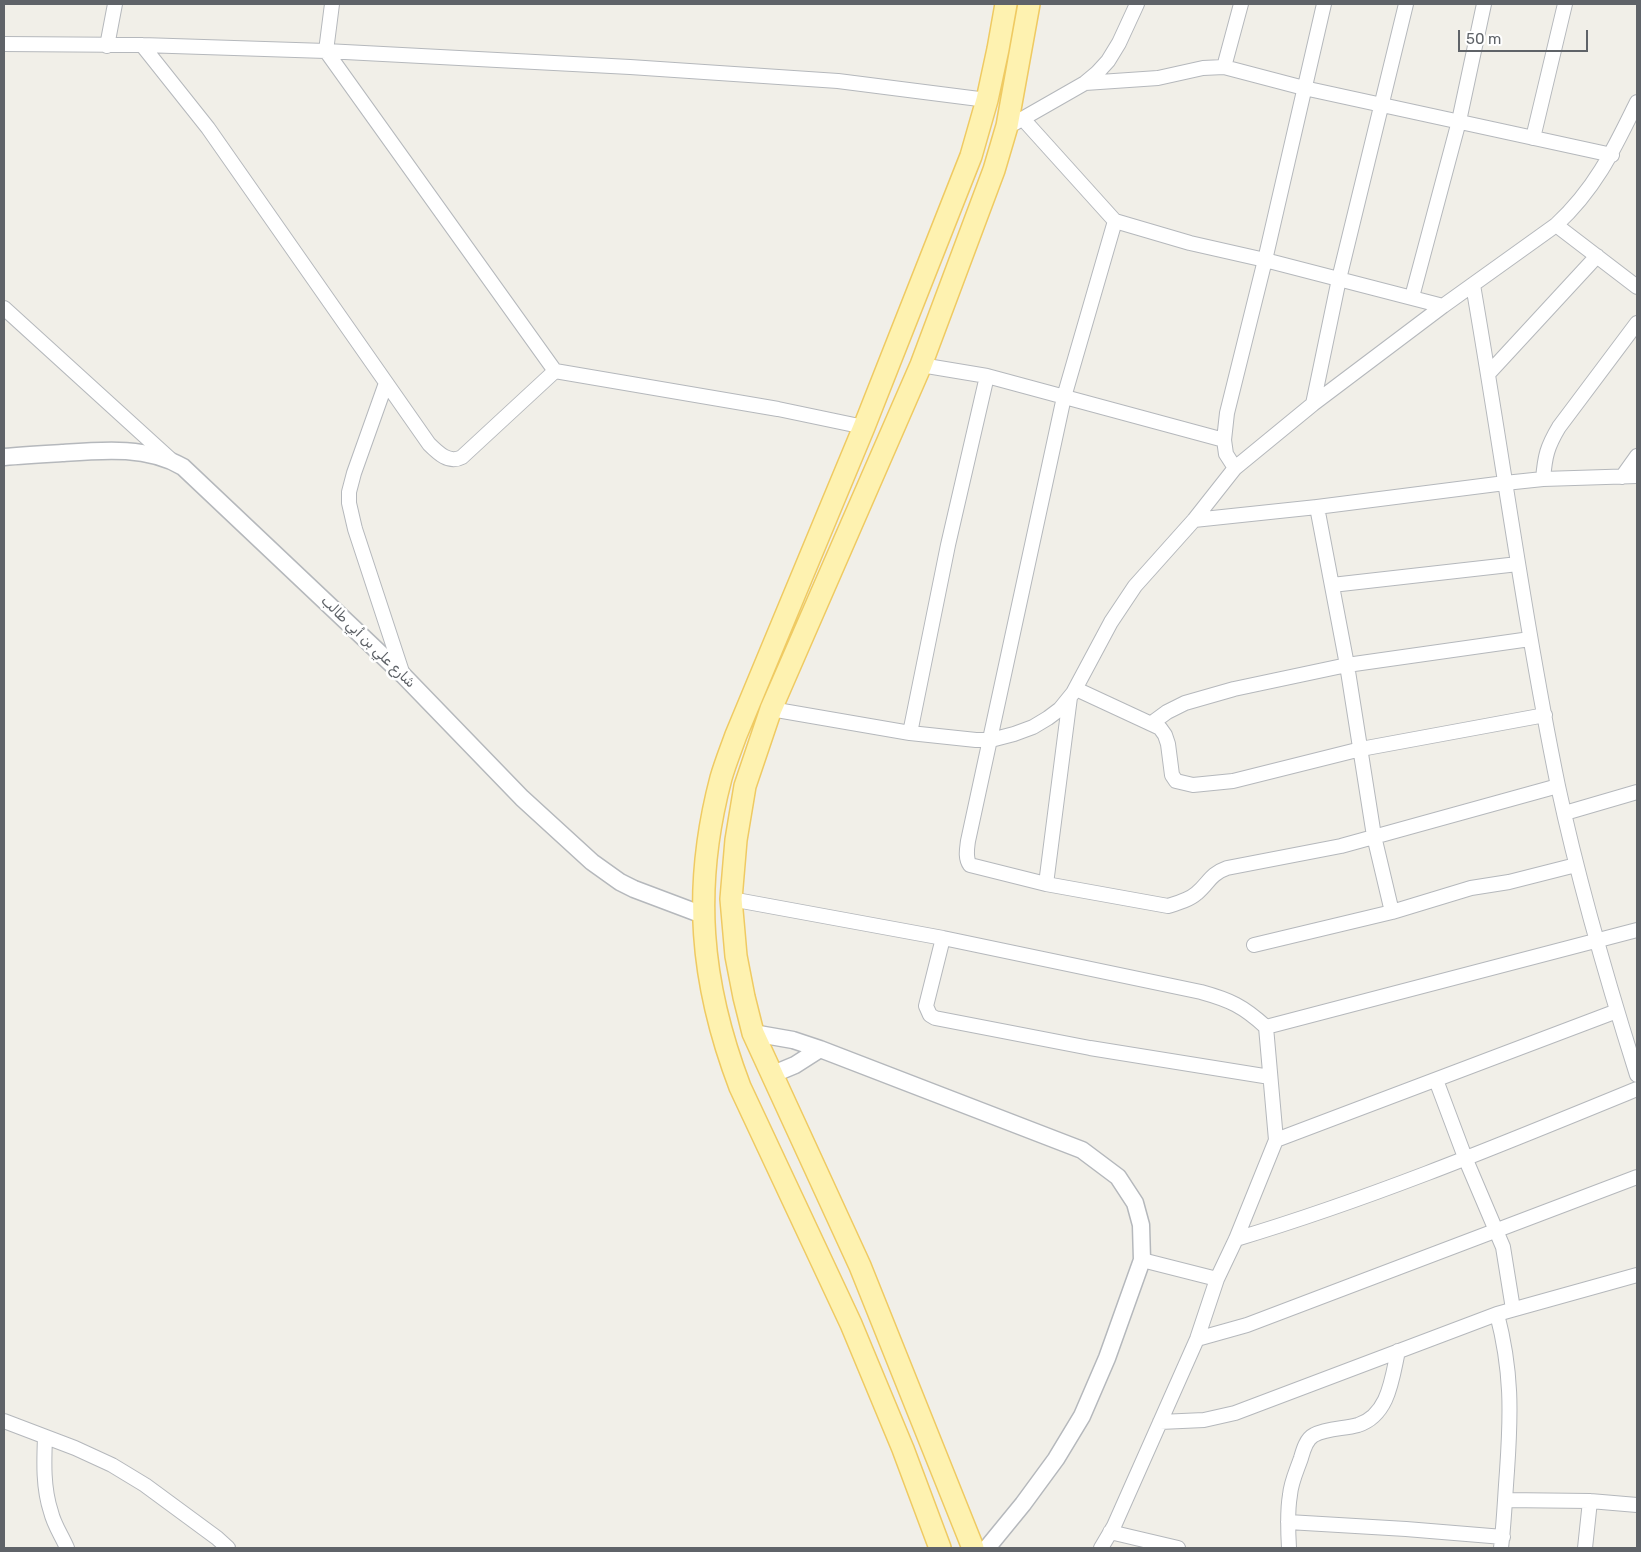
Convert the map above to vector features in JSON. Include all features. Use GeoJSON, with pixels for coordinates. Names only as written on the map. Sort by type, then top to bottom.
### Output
{"type":"FeatureCollection","features":[{"type":"Feature","properties":{"kind":"main road"},"geometry":{"type":"LineString","coordinates":[[940,1548],[903,1449],[852,1324],[740,1087],[726,1049],[712,997],[706,957],[703,915],[705,869],[712,822],[722,778],[736,735],[864,427],[971,156],[987,100],[1006,4]]}},
{"type":"Feature","properties":{"kind":"main road"},"geometry":{"type":"LineString","coordinates":[[973,1548],[860,1266],[771,1075],[754,1033],[744,997],[736,956],[732,899],[736,840],[745,786],[771,709],[921,365],[994,170],[1015,122],[1029,4]]}},
{"type":"Feature","properties":{"kind":"main road"},"geometry":{"type":"LineString","coordinates":[[852,1324],[878,1309]]}},
{"type":"Feature","properties":{"kind":"street"},"geometry":{"type":"LineString","coordinates":[[107,46],[114,4]]}},
{"type":"Feature","properties":{"kind":"street"},"geometry":{"type":"LineString","coordinates":[[332,4],[326,51],[555,371],[778,409],[864,427]]}},
{"type":"Feature","properties":{"kind":"street"},"geometry":{"type":"LineString","coordinates":[[1137,4],[1120,43],[1108,61],[1085,83],[1015,122],[1058,159],[1115,221],[1190,243],[1265,260],[1443,306]]}},
{"type":"Feature","properties":{"kind":"street"},"geometry":{"type":"LineString","coordinates":[[1224,67],[1240,4]]}},
{"type":"Feature","properties":{"kind":"street"},"geometry":{"type":"LineString","coordinates":[[1235,468],[1226,454],[1224,440],[1227,413],[1265,260],[1324,4]]}},
{"type":"Feature","properties":{"kind":"street"},"geometry":{"type":"LineString","coordinates":[[1313,404],[1340,279],[1406,4]]}},
{"type":"Feature","properties":{"kind":"street"},"geometry":{"type":"LineString","coordinates":[[1412,297],[1459,121],[1484,4]]}},
{"type":"Feature","properties":{"kind":"street"},"geometry":{"type":"LineString","coordinates":[[1533,138],[1565,4]]}},
{"type":"Feature","properties":{"kind":"street"},"geometry":{"type":"LineString","coordinates":[[4,44],[142,45],[326,51],[630,67],[838,81],[987,100]]}},
{"type":"Feature","properties":{"kind":"street"},"geometry":{"type":"LineString","coordinates":[[142,45],[208,128],[429,444],[440,454],[449,459],[457,460],[555,371]]}},
{"type":"Feature","properties":{"kind":"street"},"geometry":{"type":"LineString","coordinates":[[1085,83],[1158,78],[1203,68],[1224,67],[1304,88],[1612,155]]}},
{"type":"Feature","properties":{"kind":"street"},"geometry":{"type":"LineString","coordinates":[[771,709],[910,733],[991,740],[1033,727],[1048,718],[1073,693],[1111,622],[1135,586],[1194,520],[1235,468],[1313,404],[1443,306],[1556,225],[1587,192],[1612,155],[1637,102]]}},
{"type":"Feature","properties":{"kind":"street"},"geometry":{"type":"LineString","coordinates":[[1115,221],[1064,397],[968,841],[967,861],[970,865],[1046,884],[1168,906],[1196,894],[1216,872],[1227,868],[1316,851],[1558,786]]}},
{"type":"Feature","properties":{"kind":"street"},"geometry":{"type":"LineString","coordinates":[[1556,225],[1637,287]]}},
{"type":"Feature","properties":{"kind":"street"},"geometry":{"type":"LineString","coordinates":[[1488,374],[1597,256]]}},
{"type":"Feature","properties":{"kind":"street"},"geometry":{"type":"LineString","coordinates":[[1473,285],[1530,639],[1558,786],[1596,942],[1637,1075]]}},
{"type":"Feature","properties":{"kind":"street"},"geometry":{"type":"LineString","coordinates":[[4,308],[170,459]]}},
{"type":"Feature","properties":{"kind":"street"},"geometry":{"type":"LineString","coordinates":[[1543,480],[1545,456],[1550,442],[1559,427],[1637,323]]}},
{"type":"Feature","properties":{"kind":"street"},"geometry":{"type":"LineString","coordinates":[[921,365],[987,376],[1224,440]]}},
{"type":"Feature","properties":{"kind":"street"},"geometry":{"type":"LineString","coordinates":[[910,733],[946,554],[987,376]]}},
{"type":"Feature","properties":{"kind":"street"},"geometry":{"type":"LineString","coordinates":[[386,382],[354,473],[349,503],[355,529],[403,675]]}},
{"type":"Feature","properties":{"kind":"street","name":"شارع علي بن أبي طالب"},"geometry":{"type":"LineString","coordinates":[[4,457],[114,450],[137,452],[170,459],[184,467],[403,675],[522,798],[592,862],[634,890],[703,915]]}},
{"type":"Feature","properties":{"kind":"street"},"geometry":{"type":"LineString","coordinates":[[1622,477],[1637,456]]}},
{"type":"Feature","properties":{"kind":"street"},"geometry":{"type":"LineString","coordinates":[[1194,520],[1317,507],[1505,483],[1637,476]]}},
{"type":"Feature","properties":{"kind":"street"},"geometry":{"type":"LineString","coordinates":[[1317,507],[1347,665],[1374,836],[1392,912]]}},
{"type":"Feature","properties":{"kind":"street"},"geometry":{"type":"LineString","coordinates":[[1332,585],[1518,564]]}},
{"type":"Feature","properties":{"kind":"street"},"geometry":{"type":"LineString","coordinates":[[1152,723],[1185,702],[1234,689],[1347,665],[1530,639]]}},
{"type":"Feature","properties":{"kind":"street"},"geometry":{"type":"LineString","coordinates":[[1073,693],[1152,723],[1160,728],[1168,744],[1172,775],[1176,781],[1194,785],[1233,781],[1361,749],[1545,715]]}},
{"type":"Feature","properties":{"kind":"street"},"geometry":{"type":"LineString","coordinates":[[1046,884],[1073,693]]}},
{"type":"Feature","properties":{"kind":"street"},"geometry":{"type":"LineString","coordinates":[[1565,813],[1637,792]]}},
{"type":"Feature","properties":{"kind":"street"},"geometry":{"type":"LineString","coordinates":[[1254,946],[1392,912],[1470,888],[1509,882],[1576,865]]}},
{"type":"Feature","properties":{"kind":"street"},"geometry":{"type":"LineString","coordinates":[[732,899],[943,938],[1200,992],[1243,1007],[1266,1027],[1276,1140],[1236,1239],[1217,1279],[1197,1339],[1110,1532],[1101,1548]]}},
{"type":"Feature","properties":{"kind":"street"},"geometry":{"type":"LineString","coordinates":[[1266,1027],[1637,930]]}},
{"type":"Feature","properties":{"kind":"street"},"geometry":{"type":"LineString","coordinates":[[943,938],[926,1006],[930,1015],[935,1018],[1090,1048],[1270,1077]]}},
{"type":"Feature","properties":{"kind":"street"},"geometry":{"type":"LineString","coordinates":[[1276,1140],[1617,1011]]}},
{"type":"Feature","properties":{"kind":"street"},"geometry":{"type":"LineString","coordinates":[[754,1033],[793,1040],[820,1048],[1082,1150],[1118,1177],[1135,1203],[1141,1225],[1142,1260],[1106,1358],[1082,1416],[1056,1459],[988,1548]]}},
{"type":"Feature","properties":{"kind":"street"},"geometry":{"type":"LineString","coordinates":[[771,1075],[794,1065],[820,1048]]}},
{"type":"Feature","properties":{"kind":"street"},"geometry":{"type":"LineString","coordinates":[[1436,1080],[1466,1160],[1496,1230],[1506,1260],[1514,1309]]}},
{"type":"Feature","properties":{"kind":"street"},"geometry":{"type":"LineString","coordinates":[[1236,1239],[1304,1219],[1466,1160],[1637,1089]]}},
{"type":"Feature","properties":{"kind":"street"},"geometry":{"type":"LineString","coordinates":[[1197,1339],[1247,1325],[1637,1177]]}},
{"type":"Feature","properties":{"kind":"street"},"geometry":{"type":"LineString","coordinates":[[1142,1260],[1217,1279]]}},
{"type":"Feature","properties":{"kind":"street"},"geometry":{"type":"LineString","coordinates":[[1160,1422],[1204,1420],[1235,1413],[1497,1314],[1637,1275]]}},
{"type":"Feature","properties":{"kind":"street"},"geometry":{"type":"LineString","coordinates":[[1288,1522],[1406,1529],[1502,1542],[1510,1421],[1510,1385],[1507,1356],[1497,1314]]}},
{"type":"Feature","properties":{"kind":"street"},"geometry":{"type":"LineString","coordinates":[[1289,1548],[1290,1494],[1302,1454],[1309,1439],[1314,1435],[1359,1424],[1370,1419],[1385,1401],[1398,1351]]}},
{"type":"Feature","properties":{"kind":"street"},"geometry":{"type":"LineString","coordinates":[[4,1422],[112,1465],[145,1485],[228,1548]]}},
{"type":"Feature","properties":{"kind":"street"},"geometry":{"type":"LineString","coordinates":[[45,1437],[44,1467],[46,1493],[50,1512],[67,1548]]}},
{"type":"Feature","properties":{"kind":"street"},"geometry":{"type":"LineString","coordinates":[[1505,1500],[1637,1505]]}},
{"type":"Feature","properties":{"kind":"street"},"geometry":{"type":"LineString","coordinates":[[1585,1548],[1590,1502]]}},
{"type":"Feature","properties":{"kind":"street"},"geometry":{"type":"LineString","coordinates":[[1110,1532],[1178,1548]]}}]}
